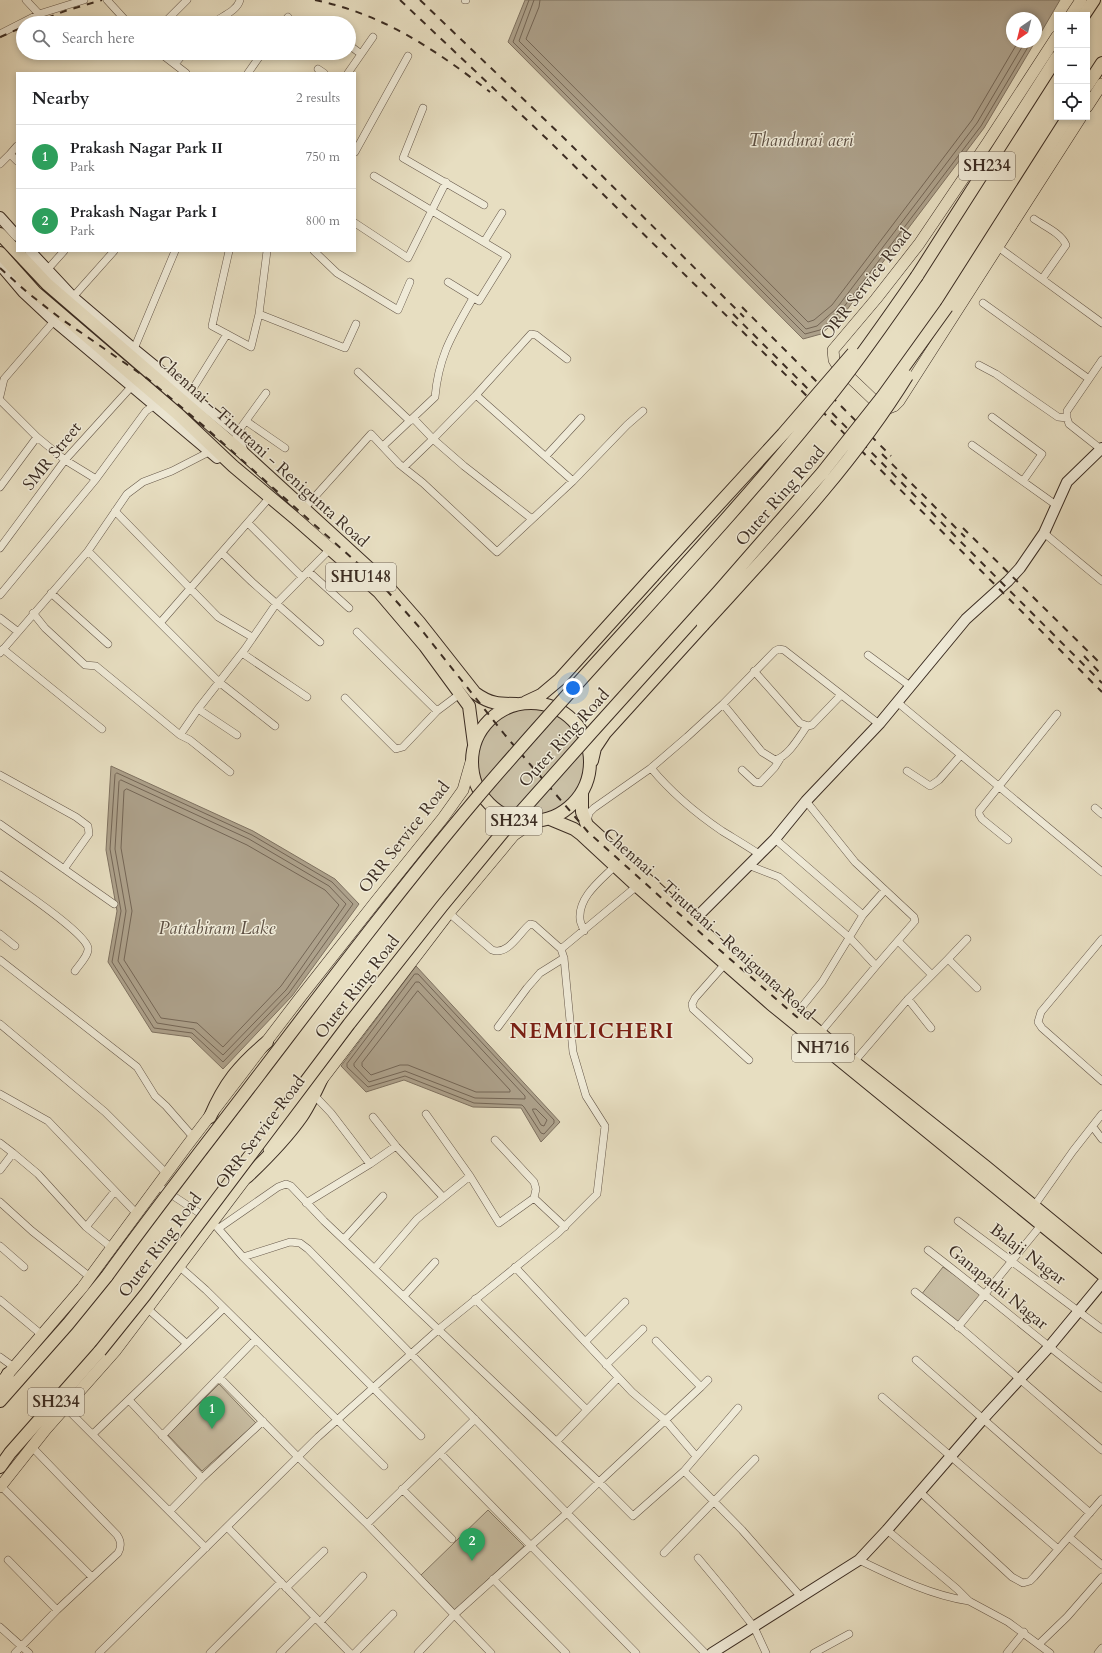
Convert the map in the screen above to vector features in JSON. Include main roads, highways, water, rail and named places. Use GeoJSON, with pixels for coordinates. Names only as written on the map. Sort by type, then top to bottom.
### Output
{"type":"FeatureCollection","features":[{"type":"Feature","properties":{"kind":"highway"},"geometry":{"type":"LineString","coordinates":[[1086,12],[1094,0]]}},
{"type":"Feature","properties":{"kind":"highway","name":"Outer Ring Road"},"geometry":{"type":"LineString","coordinates":[[0,1401],[68,1324],[106,1276],[173,1185],[396,898],[476,800],[691,558],[835,390],[912,283],[1054,62]]}},
{"type":"Feature","properties":{"kind":"highway"},"geometry":{"type":"LineString","coordinates":[[1093,84],[1102,63]]}},
{"type":"Feature","properties":{"kind":"highway","name":"Outer Ring Road"},"geometry":{"type":"LineString","coordinates":[[0,1467],[10,1453],[32,1430],[146,1295],[349,1024],[437,912],[503,832],[580,744],[724,585],[822,473],[883,396],[934,325],[1066,120]]}},
{"type":"Feature","properties":{"kind":"highway","name":"Chennai - Tiruttani - Renigunta Road"},"geometry":{"type":"LineString","coordinates":[[0,234],[16,251]]}},
{"type":"Feature","properties":{"kind":"highway","name":"Chennai - Tiruttani - Renigunta Road"},"geometry":{"type":"LineString","coordinates":[[17,252],[47,284],[73,301],[243,453],[382,581],[419,622],[475,693],[485,700],[497,704],[538,703],[548,705],[566,715],[574,722],[589,748],[590,770],[582,792],[582,812],[587,826],[689,925],[725,964],[860,1079],[1042,1224],[1102,1274]]}},
{"type":"Feature","properties":{"kind":"highway","name":"Chennai - Tiruttani - Renigunta Road"},"geometry":{"type":"LineString","coordinates":[[0,253],[58,318],[179,415],[233,466],[379,592],[425,646],[461,693],[469,706],[474,744]]}},
{"type":"Feature","properties":{"kind":"highway"},"geometry":{"type":"LineString","coordinates":[[519,704],[541,695],[560,679],[783,434],[912,283]]}},
{"type":"Feature","properties":{"kind":"highway"},"geometry":{"type":"LineString","coordinates":[[590,770],[595,748],[605,733],[777,544],[844,464],[897,392],[934,325]]}},
{"type":"Feature","properties":{"kind":"highway","name":"Chennai - Tiruttani - Renigunta Road"},"geometry":{"type":"LineString","coordinates":[[519,704],[495,714],[486,723],[474,744],[471,762],[476,785],[483,797],[500,813],[513,819],[522,821],[536,821],[550,819],[568,808],[582,792]]}},
{"type":"Feature","properties":{"kind":"highway","name":"Chennai - Tiruttani - Renigunta Road"},"geometry":{"type":"LineString","coordinates":[[550,819],[578,832],[637,886],[689,925],[797,1013],[854,1062],[1102,1262]]}},
{"type":"Feature","properties":{"kind":"highway"},"geometry":{"type":"LineString","coordinates":[[210,1117],[217,1099],[232,1077],[250,1056],[267,1042]]}},
{"type":"Feature","properties":{"kind":"highway"},"geometry":{"type":"LineString","coordinates":[[247,1177],[271,1154],[302,1116],[322,1078]]}},
{"type":"Feature","properties":{"kind":"highway"},"geometry":{"type":"LineString","coordinates":[[0,1396],[11,1371]]}},
{"type":"Feature","properties":{"kind":"highway"},"geometry":{"type":"LineString","coordinates":[[32,1430],[65,1407]]}},
{"type":"Feature","properties":{"kind":"main road"},"geometry":{"type":"LineString","coordinates":[[1073,12],[1081,0]]}},
{"type":"Feature","properties":{"kind":"main road","name":"ORR Service Road"},"geometry":{"type":"LineString","coordinates":[[1054,41],[919,244],[876,299],[833,350],[834,360],[879,405],[889,408],[894,406],[1079,120]]}},
{"type":"Feature","properties":{"kind":"main road"},"geometry":{"type":"LineString","coordinates":[[1090,96],[1093,84]]}},
{"type":"Feature","properties":{"kind":"main road","name":"ORR Service Road"},"geometry":{"type":"LineString","coordinates":[[267,1042],[383,892],[443,818],[463,790],[471,762]]}},
{"type":"Feature","properties":{"kind":"main road","name":"ORR Service Road"},"geometry":{"type":"LineString","coordinates":[[0,1487],[65,1407],[116,1350],[180,1267],[216,1225],[247,1177],[449,913],[465,894],[478,885],[499,862],[518,832],[536,821]]}},
{"type":"Feature","properties":{"kind":"main road"},"geometry":{"type":"LineString","coordinates":[[0,1383],[90,1277],[210,1117]]}},
{"type":"Feature","properties":{"kind":"water","name":"Thandurai aeri"},"geometry":{"type":"Polygon","coordinates":[[[525,0],[1060,0],[1042,31],[1042,12],[1006,12],[1006,48],[1031,48],[984,128],[843,315],[821,334],[803,339],[508,42],[525,0]]]}},
{"type":"Feature","properties":{"kind":"water","name":"Pattabiram Lake"},"geometry":{"type":"Polygon","coordinates":[[[111,766],[253,831],[335,879],[359,904],[292,996],[223,1069],[190,1037],[152,1032],[108,962],[117,911],[106,850],[111,766]]]}},
{"type":"Feature","properties":{"kind":"water"},"geometry":{"type":"Polygon","coordinates":[[[416,966],[560,1122],[541,1142],[521,1108],[473,1107],[404,1080],[366,1092],[341,1066],[416,966]]]}},
{"type":"Feature","properties":{"kind":"railway"},"geometry":{"type":"LineString","coordinates":[[52,16],[102,0]]}},
{"type":"Feature","properties":{"kind":"railway"},"geometry":{"type":"LineString","coordinates":[[315,0],[340,6],[386,24],[429,48],[490,92]]}},
{"type":"Feature","properties":{"kind":"railway"},"geometry":{"type":"LineString","coordinates":[[400,0],[547,139],[743,332],[1102,692]]}},
{"type":"Feature","properties":{"kind":"railway"},"geometry":{"type":"LineString","coordinates":[[420,0],[564,138],[744,317]]}},
{"type":"Feature","properties":{"kind":"railway"},"geometry":{"type":"LineString","coordinates":[[0,37],[16,30]]}},
{"type":"Feature","properties":{"kind":"railway"},"geometry":{"type":"LineString","coordinates":[[0,268],[28,293],[60,318],[148,379],[206,428],[381,584],[420,628],[505,735],[588,832],[798,1018]]}},
{"type":"Feature","properties":{"kind":"railway"},"geometry":{"type":"LineString","coordinates":[[742,307],[891,456]]}},
{"type":"Feature","properties":{"kind":"railway"},"geometry":{"type":"LineString","coordinates":[[733,314],[1102,683]]}},
{"type":"Feature","properties":{"kind":"railway"},"geometry":{"type":"LineString","coordinates":[[882,454],[965,537]]}},
{"type":"Feature","properties":{"kind":"railway"},"geometry":{"type":"LineString","coordinates":[[963,528],[1102,665]]}},
{"type":"Feature","properties":{"kind":"railway"},"geometry":{"type":"LineString","coordinates":[[1084,656],[1102,675]]}},
{"type":"Feature","properties":{"kind":"place","name":"Prakash Nagar Park II"},"geometry":{"type":"Point","coordinates":[212,1429]}},
{"type":"Feature","properties":{"kind":"place","name":"Prakash Nagar Park I"},"geometry":{"type":"Point","coordinates":[472,1561]}},
{"type":"Feature","properties":{"kind":"district","name":"NEMILICHERI"},"geometry":{"type":"Point","coordinates":[592,1031]}}]}
